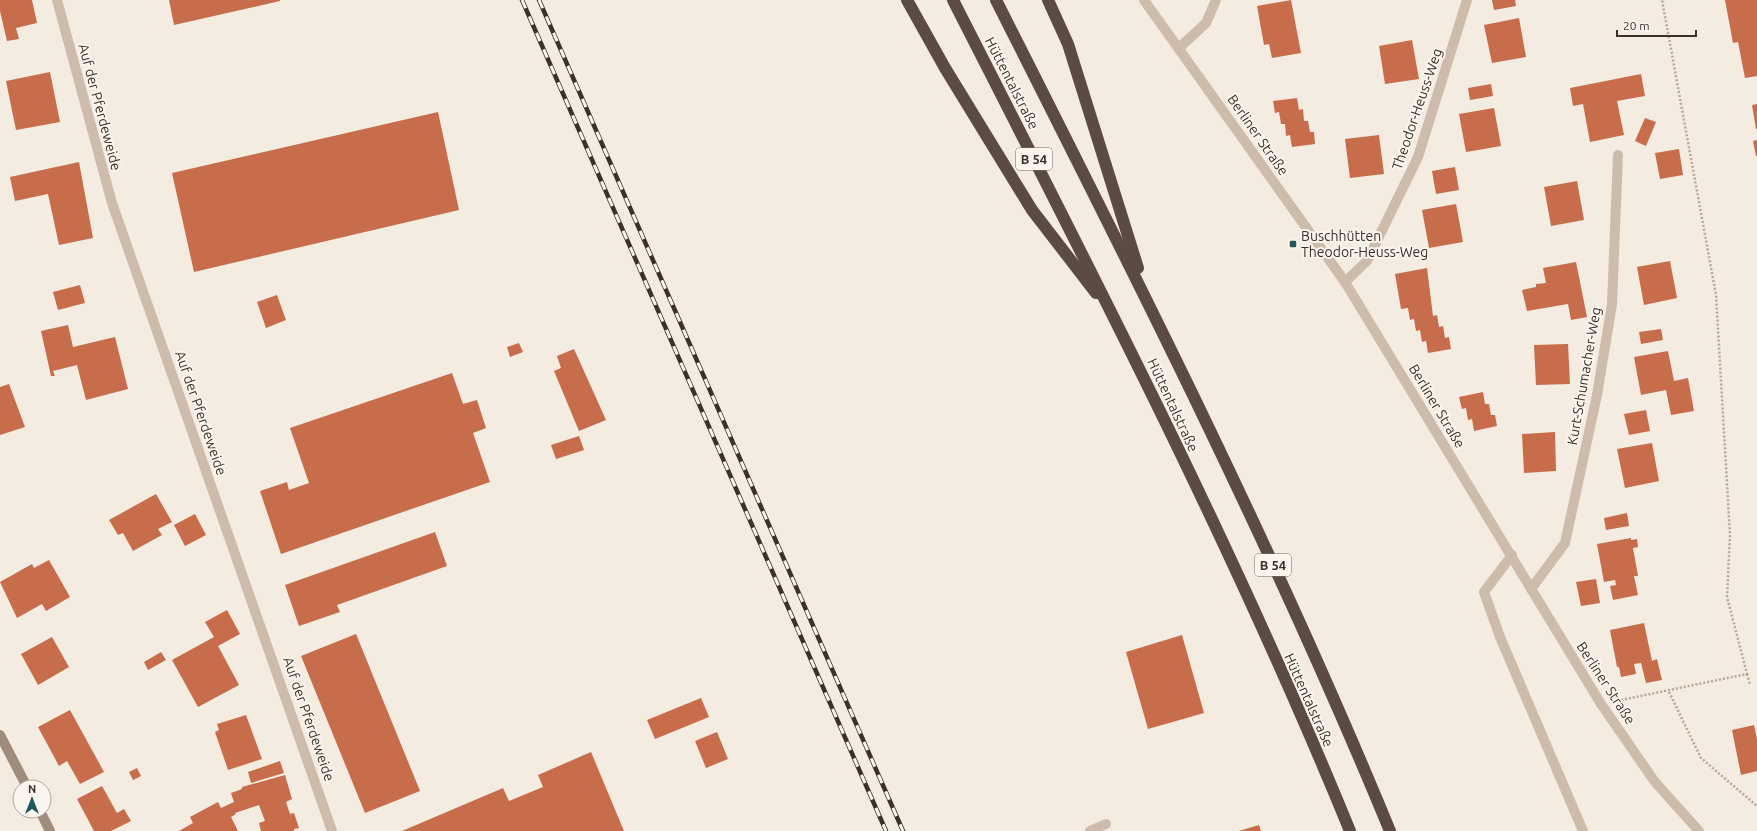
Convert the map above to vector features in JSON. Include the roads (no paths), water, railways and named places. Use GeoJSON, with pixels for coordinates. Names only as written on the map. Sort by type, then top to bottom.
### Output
{"type":"FeatureCollection","features":[{"type":"Feature","properties":{"kind":"highway"},"geometry":{"type":"LineString","coordinates":[[907,0],[945,68],[1032,210],[1115,318]]}},
{"type":"Feature","properties":{"kind":"highway","name":"Hüttentalstraße"},"geometry":{"type":"LineString","coordinates":[[953,0],[1115,318],[1251,606],[1350,831]]}},
{"type":"Feature","properties":{"kind":"highway","name":"Hüttentalstraße"},"geometry":{"type":"LineString","coordinates":[[996,0],[1149,302],[1285,590],[1390,831]]}},
{"type":"Feature","properties":{"kind":"highway"},"geometry":{"type":"LineString","coordinates":[[1048,0],[1068,44],[1149,302]]}},
{"type":"Feature","properties":{"kind":"main road"},"geometry":{"type":"LineString","coordinates":[[0,735],[23,779]]}},
{"type":"Feature","properties":{"kind":"main road"},"geometry":{"type":"LineString","coordinates":[[44,819],[50,831]]}},
{"type":"Feature","properties":{"kind":"street","name":"Auf der Pferdeweide"},"geometry":{"type":"LineString","coordinates":[[57,0],[112,203],[332,831]]}},
{"type":"Feature","properties":{"kind":"street","name":"Berliner Straße"},"geometry":{"type":"LineString","coordinates":[[1144,0],[1345,282],[1601,704],[1655,782],[1699,831]]}},
{"type":"Feature","properties":{"kind":"street"},"geometry":{"type":"LineString","coordinates":[[1179,48],[1206,23],[1216,0]]}},
{"type":"Feature","properties":{"kind":"street","name":"Theodor-Heuss-Weg"},"geometry":{"type":"LineString","coordinates":[[1345,282],[1367,261],[1418,157],[1467,0]]}},
{"type":"Feature","properties":{"kind":"street","name":"Kurt-Schumacher-Weg"},"geometry":{"type":"LineString","coordinates":[[1531,589],[1565,543],[1597,395],[1612,304],[1618,155]]}},
{"type":"Feature","properties":{"kind":"street"},"geometry":{"type":"LineString","coordinates":[[1512,555],[1484,592],[1500,636],[1583,831]]}},
{"type":"Feature","properties":{"kind":"street"},"geometry":{"type":"LineString","coordinates":[[1090,831],[1106,824]]}},
{"type":"Feature","properties":{"kind":"railway"},"geometry":{"type":"LineString","coordinates":[[522,0],[886,831]]}},
{"type":"Feature","properties":{"kind":"railway"},"geometry":{"type":"LineString","coordinates":[[539,0],[903,831]]}},
{"type":"Feature","properties":{"kind":"place","name":"Buschhütten Theodor-Heuss-Weg"},"geometry":{"type":"Point","coordinates":[1293,244]}}]}
